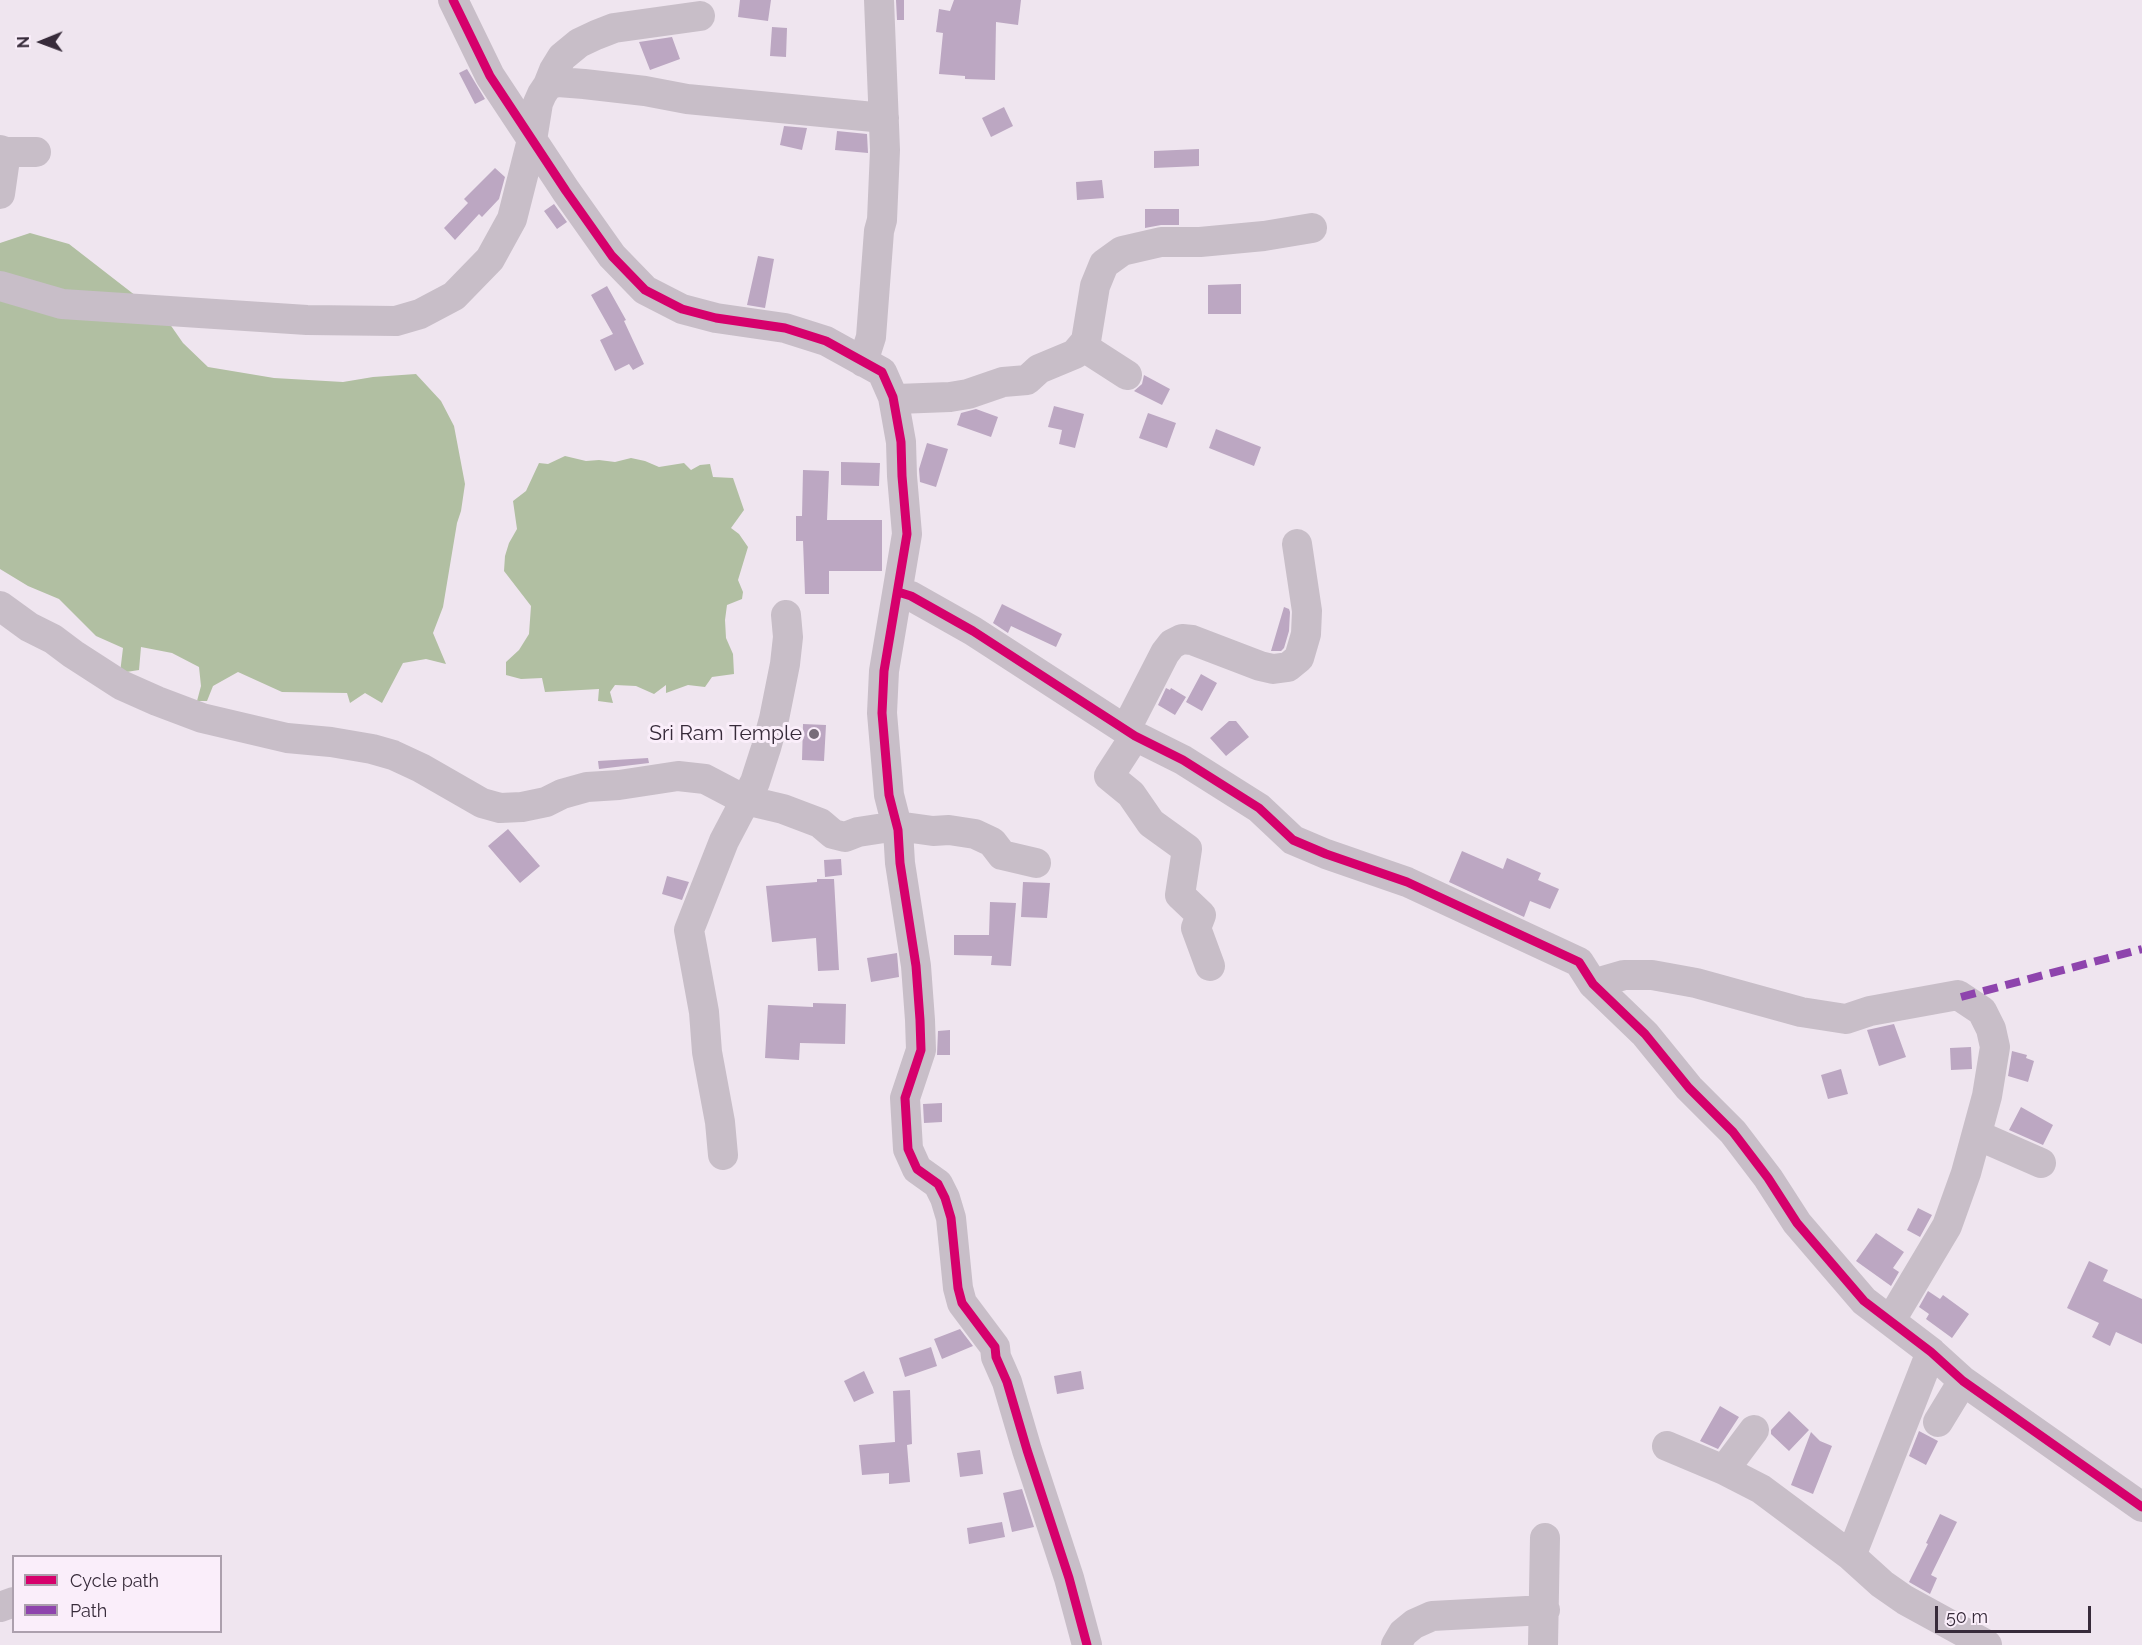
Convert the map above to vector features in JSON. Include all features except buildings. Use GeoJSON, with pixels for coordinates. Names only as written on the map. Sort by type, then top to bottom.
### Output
{"type":"FeatureCollection","features":[{"type":"Feature","properties":{"kind":"street"},"geometry":{"type":"LineString","coordinates":[[453,0],[490,76],[532,140],[612,256],[645,290],[682,309],[716,318],[785,328],[826,341],[882,372],[892,397],[901,442],[907,534],[884,671],[882,698],[883,739],[889,795],[897,826],[900,863],[916,966],[920,1020],[921,1050],[905,1098],[908,1149],[917,1169],[938,1184],[945,1198],[951,1218],[958,1288],[962,1303],[995,1347],[996,1358],[1007,1382],[1069,1578],[1087,1645]]}},
{"type":"Feature","properties":{"kind":"street"},"geometry":{"type":"LineString","coordinates":[[863,362],[871,337],[879,231],[882,220],[885,150],[879,0]]}},
{"type":"Feature","properties":{"kind":"street"},"geometry":{"type":"LineString","coordinates":[[0,286],[62,304],[307,320],[396,321],[420,314],[454,296],[490,259],[512,219],[532,140],[538,104],[562,57],[579,43],[614,27],[700,16]]}},
{"type":"Feature","properties":{"kind":"street"},"geometry":{"type":"LineString","coordinates":[[548,85],[558,82],[584,84],[645,91],[687,99],[884,118]]}},
{"type":"Feature","properties":{"kind":"street"},"geometry":{"type":"LineString","coordinates":[[0,194],[3,151],[36,152]]}},
{"type":"Feature","properties":{"kind":"street"},"geometry":{"type":"LineString","coordinates":[[892,397],[897,399],[951,397],[968,394],[1003,382],[1028,380],[1039,369],[1075,354],[1086,341],[1095,286],[1104,264],[1122,252],[1161,242],[1200,242],[1264,236],[1312,228]]}},
{"type":"Feature","properties":{"kind":"street"},"geometry":{"type":"LineString","coordinates":[[1082,346],[1127,375]]}},
{"type":"Feature","properties":{"kind":"street"},"geometry":{"type":"LineString","coordinates":[[1210,966],[1196,928],[1201,915],[1180,895],[1187,849],[1151,823],[1134,785],[1131,732],[1165,653],[1172,644],[1182,639],[1200,643],[1273,669],[1288,667],[1299,658],[1306,633],[1307,611],[1297,544]]}},
{"type":"Feature","properties":{"kind":"street"},"geometry":{"type":"LineString","coordinates":[[898,592],[911,596],[972,631],[1131,732],[1183,760],[1259,808],[1293,840],[1407,882],[1580,962],[1593,984],[1645,1034],[1689,1088],[1733,1132],[1768,1178],[1797,1223],[1864,1301],[1891,1320],[1964,1381],[2142,1507]]}},
{"type":"Feature","properties":{"kind":"street"},"geometry":{"type":"LineString","coordinates":[[0,606],[121,685],[157,701],[202,718],[287,738],[330,742],[393,755],[421,768],[482,803],[500,808],[522,807],[546,802],[562,794],[587,787],[619,785],[678,776],[705,779],[745,800],[783,809],[820,824],[833,834],[845,837],[858,832],[897,826],[975,834],[992,842],[1002,855],[1036,863]]}},
{"type":"Feature","properties":{"kind":"street"},"geometry":{"type":"LineString","coordinates":[[723,1155],[720,1122],[707,1052],[704,1012],[689,930],[724,841],[755,782],[779,697],[788,637],[786,615]]}},
{"type":"Feature","properties":{"kind":"street"},"geometry":{"type":"LineString","coordinates":[[1593,984],[1624,975],[1652,975],[1696,983],[1802,1012],[1846,1019],[1870,1011],[1958,995],[1982,1011],[1991,1029],[1995,1047],[1987,1096],[1977,1135],[1947,1226],[1891,1320]]}},
{"type":"Feature","properties":{"kind":"street"},"geometry":{"type":"LineString","coordinates":[[1977,1135],[2041,1163]]}},
{"type":"Feature","properties":{"kind":"street"},"geometry":{"type":"LineString","coordinates":[[1851,1556],[1931,1352]]}},
{"type":"Feature","properties":{"kind":"street"},"geometry":{"type":"LineString","coordinates":[[1938,1422],[1964,1381]]}},
{"type":"Feature","properties":{"kind":"street"},"geometry":{"type":"LineString","coordinates":[[1724,1470],[1754,1430]]}},
{"type":"Feature","properties":{"kind":"street"},"geometry":{"type":"LineString","coordinates":[[1667,1446],[1724,1470],[1761,1489],[1851,1556],[1947,1636],[1987,1645]]}},
{"type":"Feature","properties":{"kind":"street"},"geometry":{"type":"LineString","coordinates":[[1543,1645],[1545,1538]]}},
{"type":"Feature","properties":{"kind":"street"},"geometry":{"type":"LineString","coordinates":[[1396,1645],[1409,1628],[1432,1616],[1545,1610]]}},
{"type":"Feature","properties":{"kind":"shaded area"},"geometry":{"type":"Polygon","coordinates":[[[30,233],[69,244],[167,320],[183,343],[208,367],[274,378],[343,382],[416,374],[441,401],[454,426],[465,484],[443,607],[433,633],[446,664],[426,659],[403,663],[382,703],[365,693],[350,703],[347,693],[282,692],[238,672],[213,686],[207,701],[197,701],[201,686],[199,667],[172,653],[141,647],[139,670],[120,673],[123,648],[96,636],[59,599],[28,586],[0,569],[0,243],[30,233]]]}},
{"type":"Feature","properties":{"kind":"shaded area"},"geometry":{"type":"Polygon","coordinates":[[[565,456],[586,461],[615,462],[631,458],[659,467],[684,463],[691,470],[700,465],[710,464],[713,477],[733,478],[744,510],[731,528],[739,534],[748,547],[738,580],[743,592],[742,599],[727,605],[725,620],[726,638],[733,654],[734,674],[712,677],[705,687],[688,685],[666,693],[666,685],[654,694],[636,686],[615,685],[610,692],[613,703],[598,701],[599,689],[545,692],[542,678],[521,679],[506,675],[506,662],[519,650],[529,634],[531,606],[504,571],[509,543],[517,529],[513,501],[526,491],[539,463],[548,464],[565,456]]]}},
{"type":"Feature","properties":{"kind":"marked path"},"geometry":{"type":"LineString","coordinates":[[1961,997],[2142,949]]}},
{"type":"Feature","properties":{"kind":"cycle path"},"geometry":{"type":"LineString","coordinates":[[453,0],[490,76],[566,191],[612,256],[645,290],[682,309],[716,318],[785,328],[826,341],[882,372],[893,397],[901,442],[907,534],[884,671],[882,713],[889,795],[898,830],[900,863],[916,966],[920,1020],[921,1050],[905,1098],[908,1149],[917,1169],[938,1184],[945,1198],[951,1218],[958,1288],[962,1303],[995,1347],[996,1357],[1007,1382],[1069,1578],[1087,1645]]}},
{"type":"Feature","properties":{"kind":"cycle path"},"geometry":{"type":"LineString","coordinates":[[898,592],[911,596],[973,631],[1135,736],[1183,760],[1259,808],[1293,840],[1407,882],[1579,962],[1593,984],[1645,1034],[1689,1088],[1733,1132],[1768,1178],[1797,1223],[1864,1301],[1931,1352],[1963,1381],[2142,1507]]}},
{"type":"Feature","properties":{"kind":"place","name":"Sri Ram Temple"},"geometry":{"type":"Point","coordinates":[814,734]}}]}
